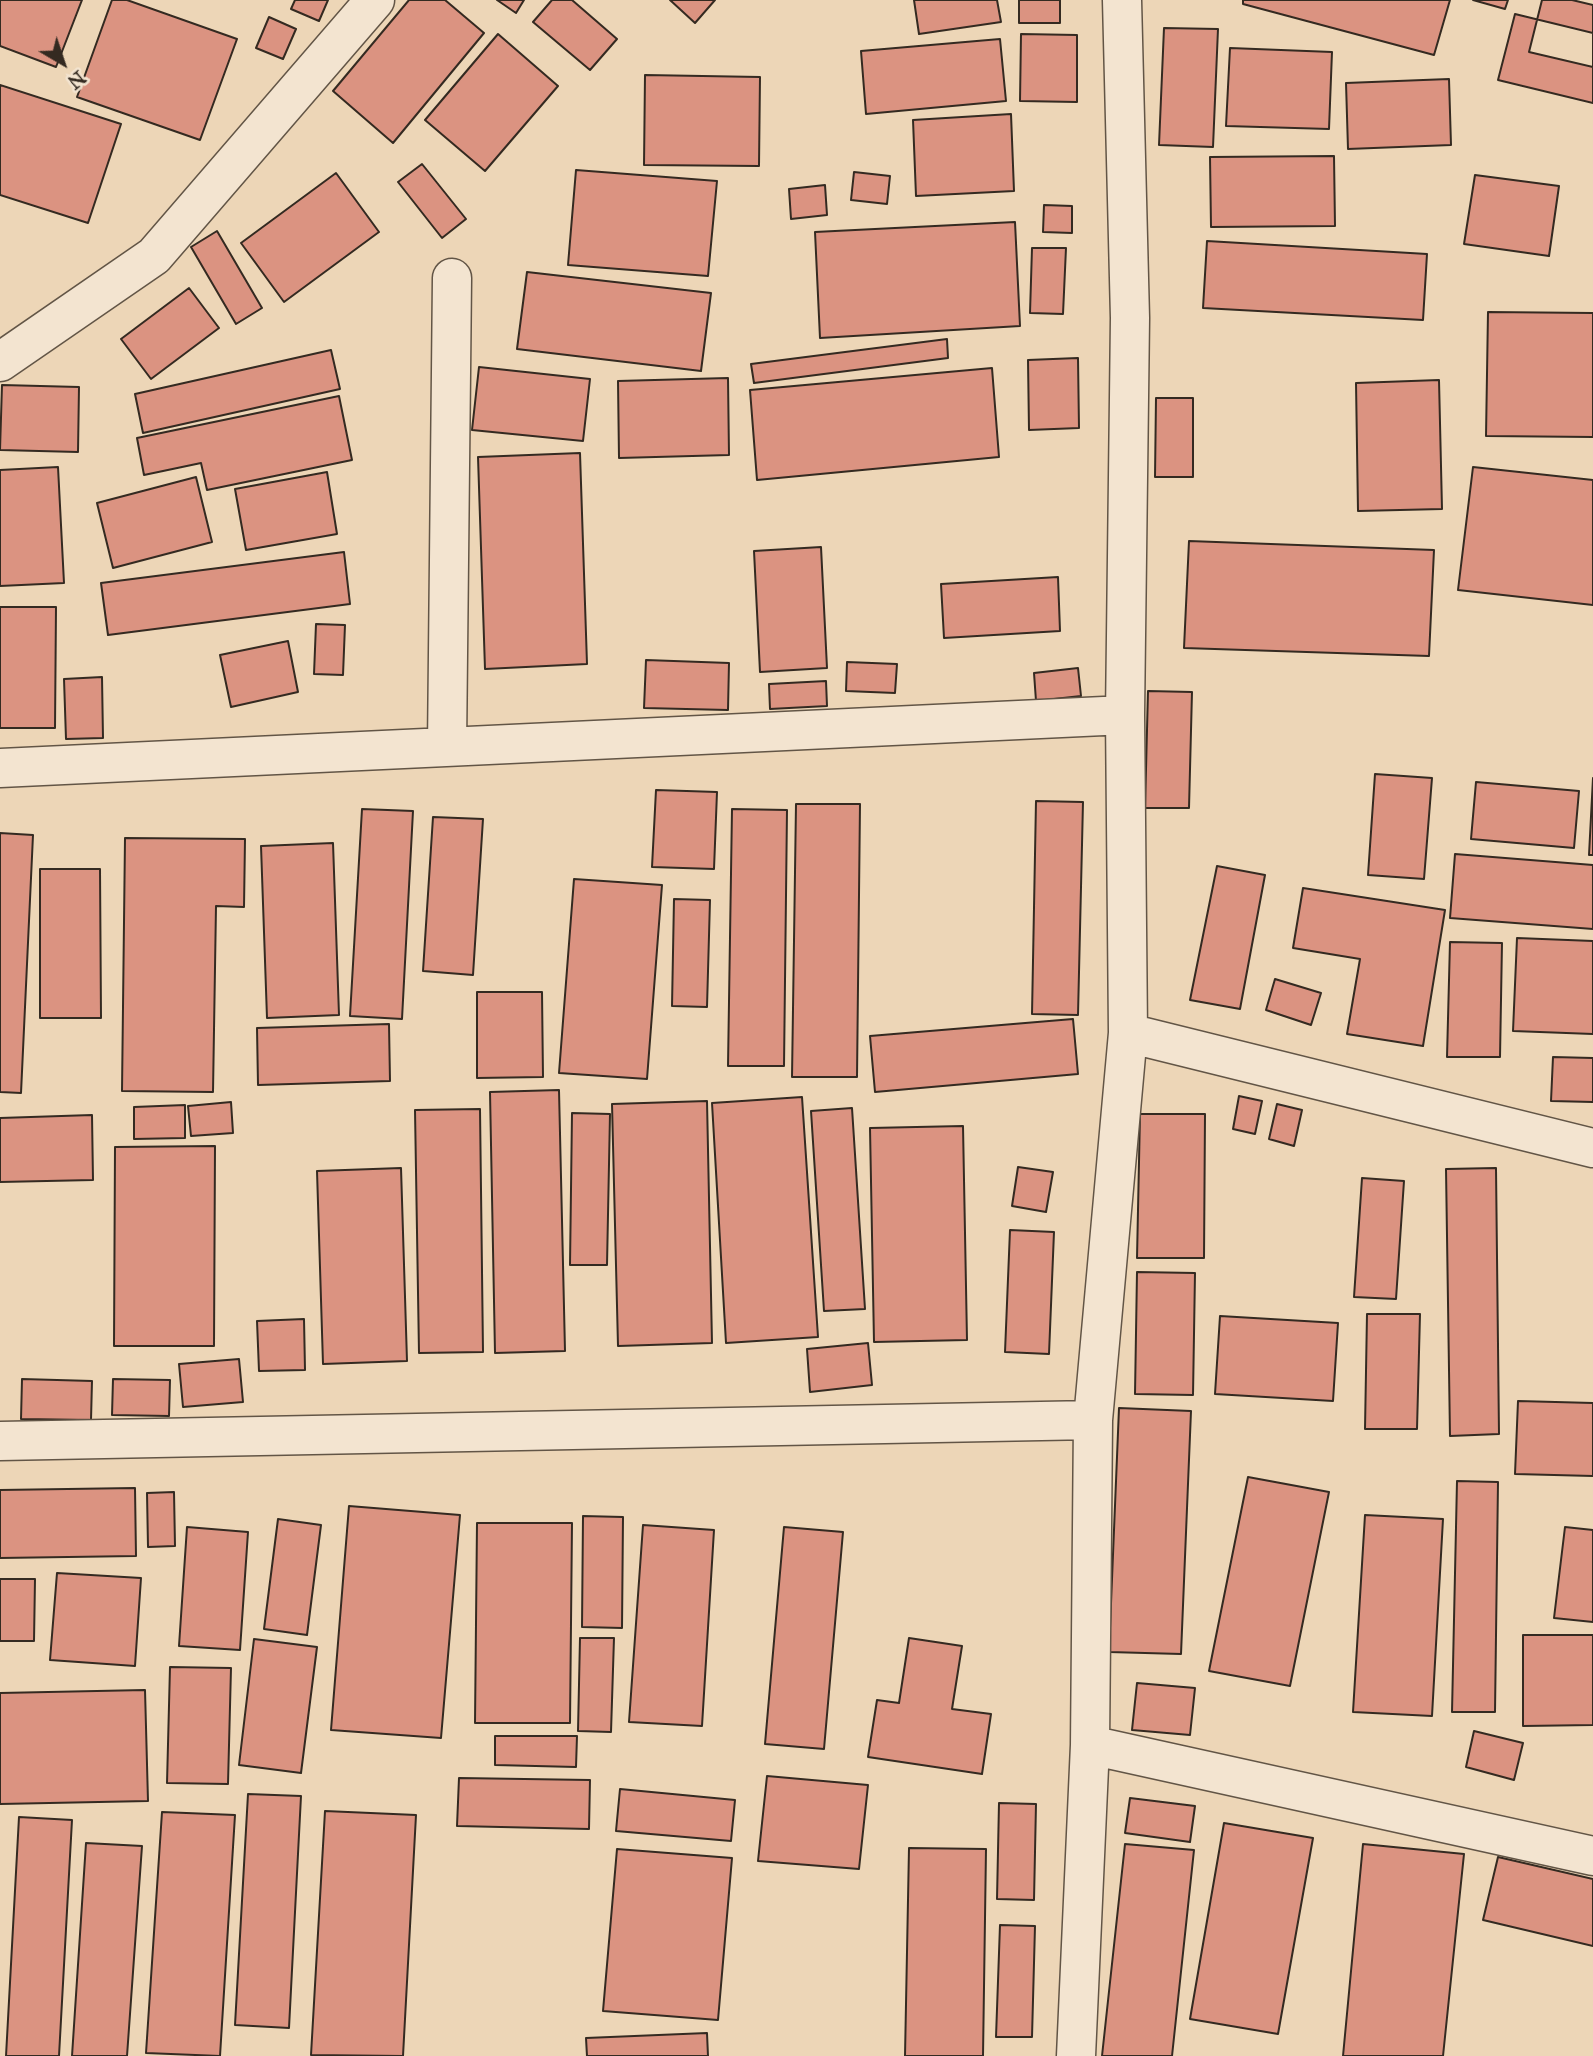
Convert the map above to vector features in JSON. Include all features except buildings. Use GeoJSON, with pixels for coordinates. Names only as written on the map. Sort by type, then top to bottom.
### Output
{"type":"FeatureCollection","features":[{"type":"Feature","properties":{"kind":"street"},"geometry":{"type":"LineString","coordinates":[[0,362],[154,256],[375,0]]}},
{"type":"Feature","properties":{"kind":"street"},"geometry":{"type":"LineString","coordinates":[[1076,2056],[1090,1745],[1093,1420],[1128,1033],[1125,715],[1130,318],[1122,0]]}},
{"type":"Feature","properties":{"kind":"street"},"geometry":{"type":"LineString","coordinates":[[447,747],[452,278]]}},
{"type":"Feature","properties":{"kind":"street"},"geometry":{"type":"LineString","coordinates":[[0,768],[1125,715]]}},
{"type":"Feature","properties":{"kind":"street"},"geometry":{"type":"LineString","coordinates":[[1128,1033],[1593,1148]]}},
{"type":"Feature","properties":{"kind":"street"},"geometry":{"type":"LineString","coordinates":[[0,1441],[1093,1420]]}},
{"type":"Feature","properties":{"kind":"street"},"geometry":{"type":"LineString","coordinates":[[1090,1745],[1593,1856]]}}]}
